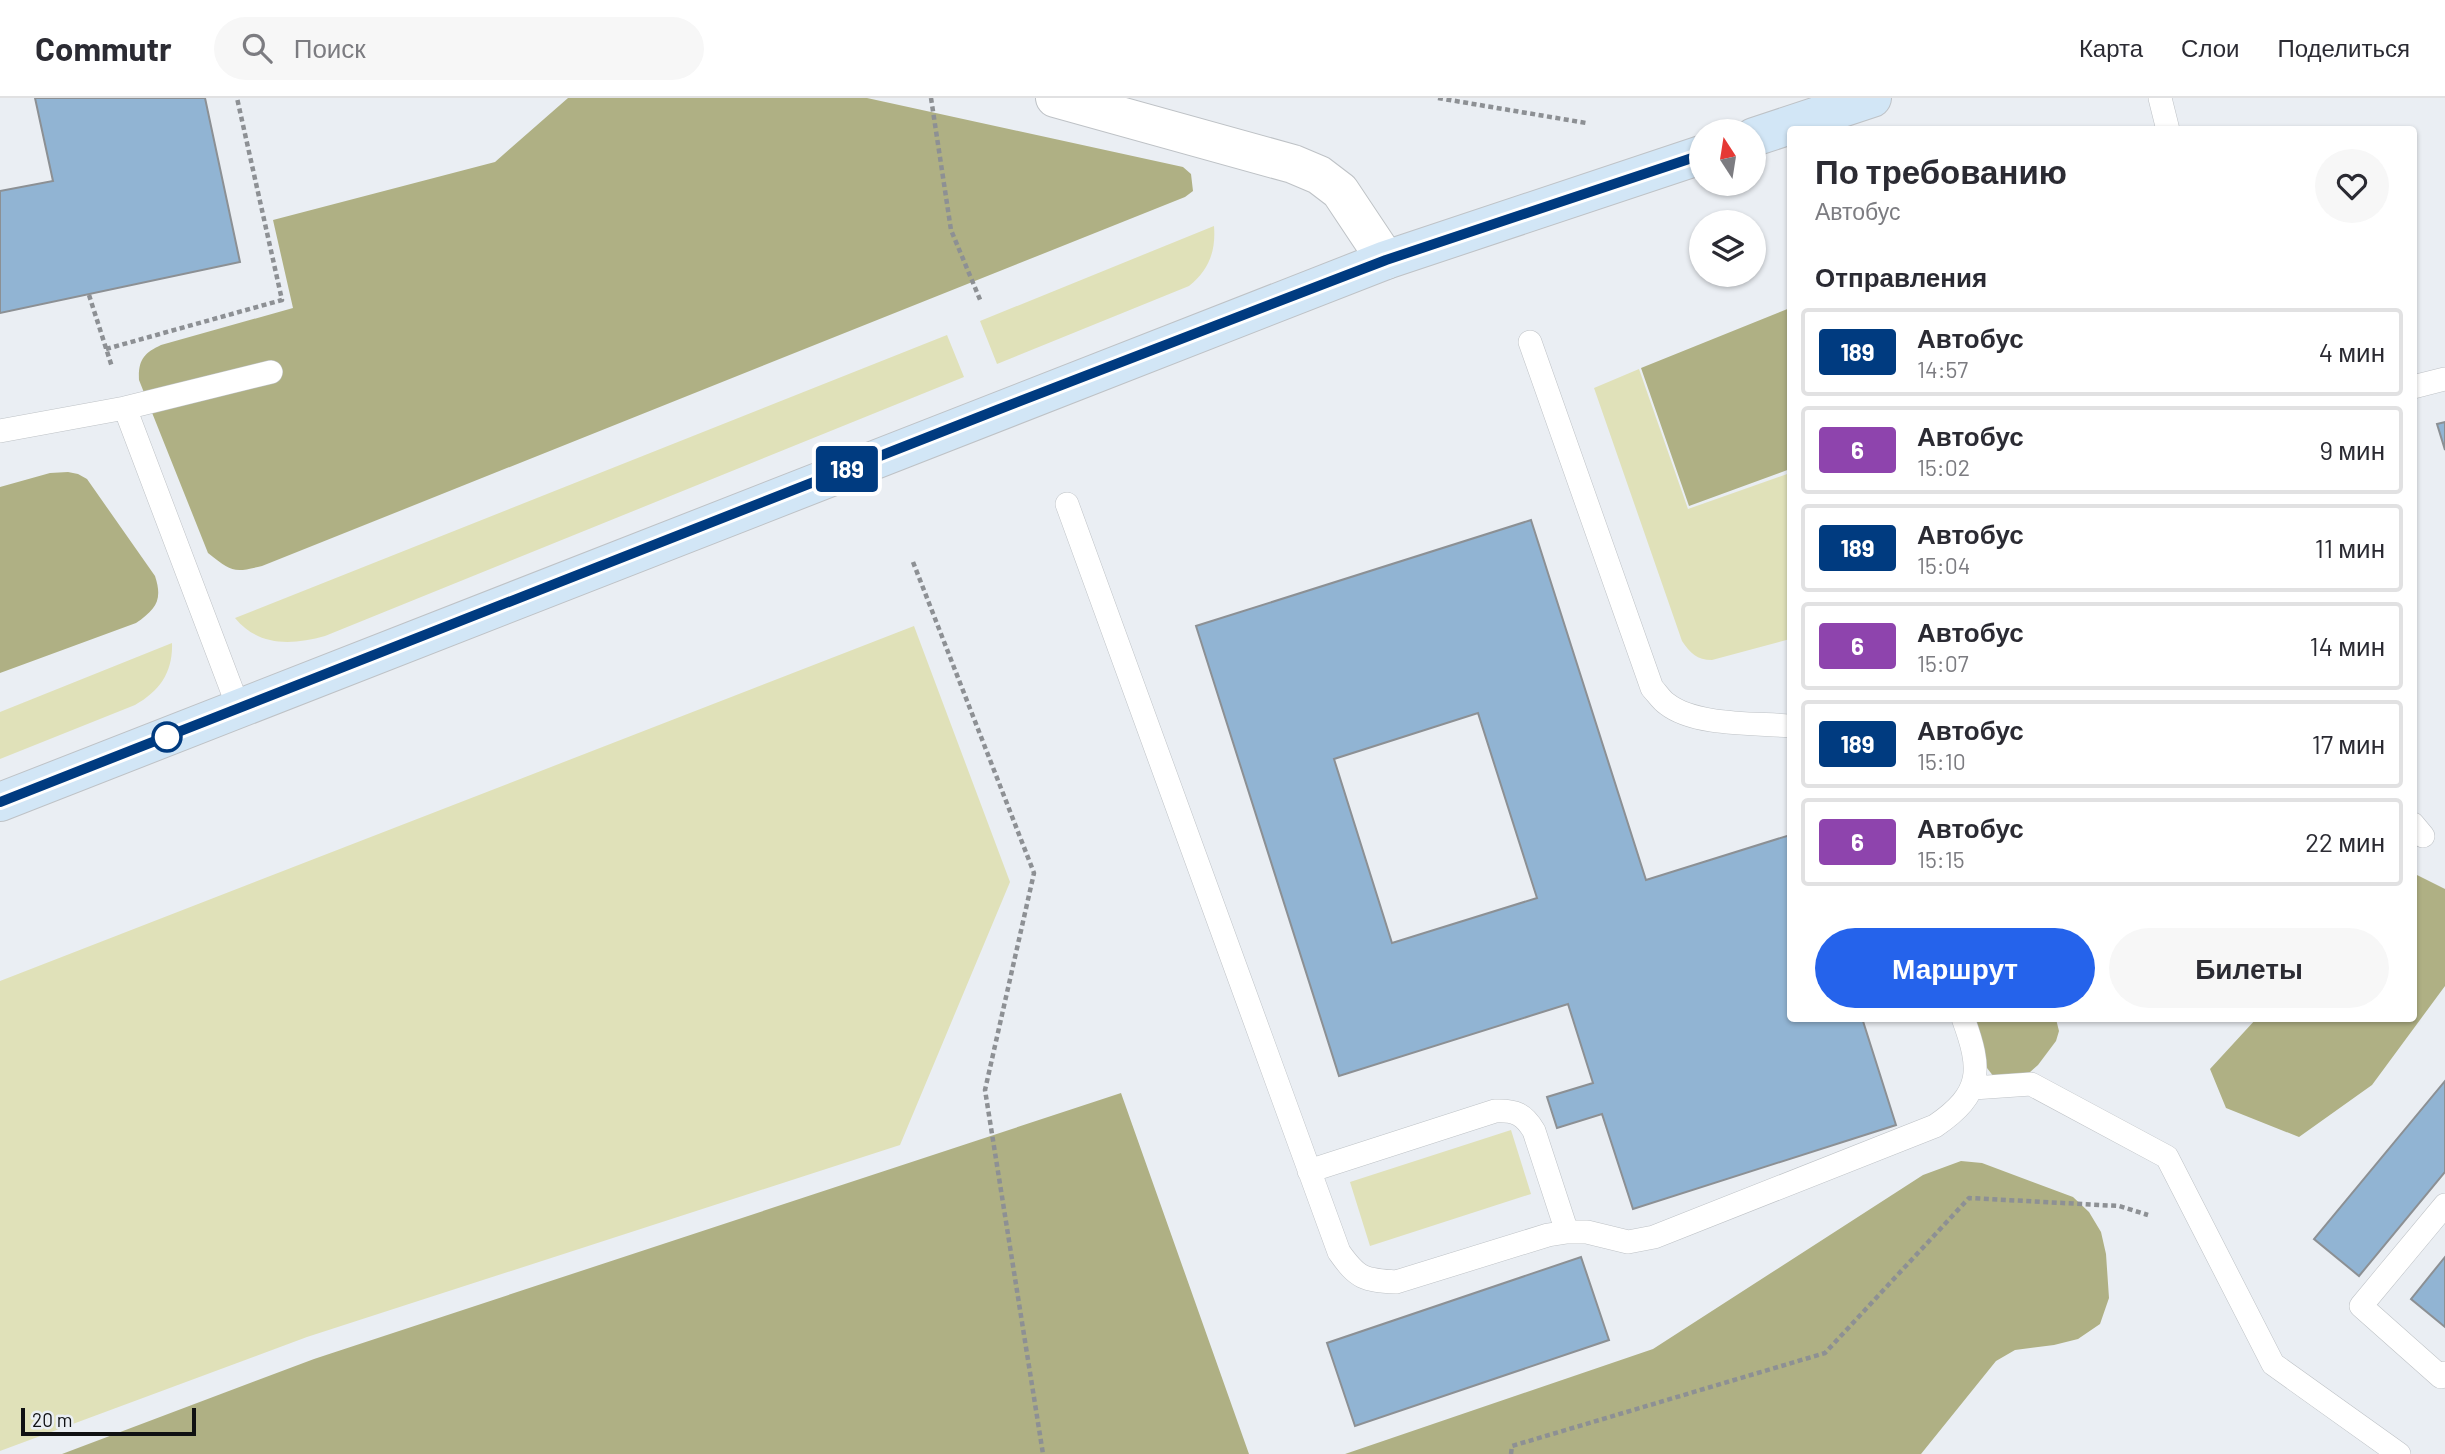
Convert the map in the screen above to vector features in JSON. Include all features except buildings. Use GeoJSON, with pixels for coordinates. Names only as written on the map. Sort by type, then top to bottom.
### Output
{"type":"FeatureCollection","features":[{"type":"Feature","properties":{"kind":"main road"},"geometry":{"type":"LineString","coordinates":[[1787,126],[1872,98]]}},
{"type":"Feature","properties":{"kind":"main road"},"geometry":{"type":"LineString","coordinates":[[1766,133],[1787,126]]}},
{"type":"Feature","properties":{"kind":"main road"},"geometry":{"type":"LineString","coordinates":[[0,802],[1386,260],[1689,159]]}},
{"type":"Feature","properties":{"kind":"street"},"geometry":{"type":"LineString","coordinates":[[1055,98],[1293,164],[1319,175],[1340,191],[1386,260]]}},
{"type":"Feature","properties":{"kind":"lane"},"geometry":{"type":"LineString","coordinates":[[2160,98],[2167,126]]}},
{"type":"Feature","properties":{"kind":"lane"},"geometry":{"type":"LineString","coordinates":[[1530,342],[1652,688],[1667,705],[1687,714],[1709,720],[1787,726]]}},
{"type":"Feature","properties":{"kind":"lane"},"geometry":{"type":"LineString","coordinates":[[0,431],[125,408],[271,372]]}},
{"type":"Feature","properties":{"kind":"lane"},"geometry":{"type":"LineString","coordinates":[[2417,386],[2445,379]]}},
{"type":"Feature","properties":{"kind":"lane"},"geometry":{"type":"LineString","coordinates":[[125,408],[239,709]]}},
{"type":"Feature","properties":{"kind":"lane"},"geometry":{"type":"LineString","coordinates":[[1067,504],[1339,1252],[1352,1271],[1371,1280],[1396,1282],[1548,1235],[1587,1232],[1628,1242],[1654,1237],[1935,1126],[1956,1111],[1973,1088],[1975,1063],[1964,1022]]}},
{"type":"Feature","properties":{"kind":"lane"},"geometry":{"type":"LineString","coordinates":[[1973,1088],[2031,1084],[2167,1157],[2273,1364],[2399,1454]]}},
{"type":"Feature","properties":{"kind":"lane"},"geometry":{"type":"LineString","coordinates":[[1309,1171],[1495,1111],[1519,1112],[1534,1131],[1567,1232]]}},
{"type":"Feature","properties":{"kind":"lane"},"geometry":{"type":"LineString","coordinates":[[2445,1205],[2361,1306],[2441,1377],[2445,1373]]}},
{"type":"Feature","properties":{"kind":"path"},"geometry":{"type":"LineString","coordinates":[[106,349],[282,300],[237,98]]}},
{"type":"Feature","properties":{"kind":"path"},"geometry":{"type":"LineString","coordinates":[[931,98],[951,230],[981,302]]}},
{"type":"Feature","properties":{"kind":"path"},"geometry":{"type":"LineString","coordinates":[[1438,98],[1586,123]]}},
{"type":"Feature","properties":{"kind":"path"},"geometry":{"type":"LineString","coordinates":[[89,295],[125,408]]}},
{"type":"Feature","properties":{"kind":"path"},"geometry":{"type":"LineString","coordinates":[[913,562],[1034,873],[985,1090],[1044,1454]]}},
{"type":"Feature","properties":{"kind":"path"},"geometry":{"type":"LineString","coordinates":[[1511,1454],[1512,1447],[1825,1353],[1969,1198],[2119,1206],[2206,1233]]}},
{"type":"Feature","properties":{"kind":"green space"},"geometry":{"type":"Polygon","coordinates":[[[568,98],[867,98],[1183,167],[1191,174],[1193,191],[1185,197],[262,566],[245,570],[233,569],[208,553],[139,380],[143,358],[161,345],[293,308],[273,220],[495,162],[568,98]]]}},
{"type":"Feature","properties":{"kind":"green space"},"geometry":{"type":"Polygon","coordinates":[[[1214,226],[1214,244],[1210,259],[1202,273],[1189,286],[997,364],[980,321],[1214,226]]]}},
{"type":"Feature","properties":{"kind":"green space"},"geometry":{"type":"Polygon","coordinates":[[[1787,309],[1787,470],[1689,506],[1641,368],[1787,309]]]}},
{"type":"Feature","properties":{"kind":"green space"},"geometry":{"type":"Polygon","coordinates":[[[947,335],[964,377],[325,636],[288,642],[265,639],[244,627],[235,618],[947,335]]]}},
{"type":"Feature","properties":{"kind":"green space"},"geometry":{"type":"Polygon","coordinates":[[[1639,369],[1688,509],[1787,474],[1787,640],[1712,660],[1702,659],[1688,649],[1682,641],[1594,388],[1639,369]]]}},
{"type":"Feature","properties":{"kind":"green space"},"geometry":{"type":"Polygon","coordinates":[[[68,472],[87,479],[155,576],[158,598],[149,613],[136,623],[0,673],[0,487],[50,473],[68,472]]]}},
{"type":"Feature","properties":{"kind":"green space"},"geometry":{"type":"Polygon","coordinates":[[[914,626],[1010,882],[900,1145],[307,1337],[0,1451],[0,981],[914,626]]]}},
{"type":"Feature","properties":{"kind":"green space"},"geometry":{"type":"Polygon","coordinates":[[[172,643],[167,672],[158,687],[144,700],[0,759],[0,712],[172,643]]]}},
{"type":"Feature","properties":{"kind":"green space"},"geometry":{"type":"Polygon","coordinates":[[[2417,875],[2445,889],[2445,986],[2372,1085],[2299,1137],[2226,1108],[2210,1069],[2253,1022],[2417,1022],[2417,875]]]}},
{"type":"Feature","properties":{"kind":"green space"},"geometry":{"type":"Polygon","coordinates":[[[1973,1022],[2057,1022],[2059,1031],[2056,1041],[2029,1073],[1994,1077],[1987,1068],[1973,1022]]]}},
{"type":"Feature","properties":{"kind":"green space"},"geometry":{"type":"Polygon","coordinates":[[[1121,1093],[1249,1454],[62,1454],[314,1359],[1121,1093]]]}},
{"type":"Feature","properties":{"kind":"green space"},"geometry":{"type":"Polygon","coordinates":[[[1511,1130],[1531,1194],[1370,1246],[1350,1182],[1511,1130]]]}},
{"type":"Feature","properties":{"kind":"green space"},"geometry":{"type":"Polygon","coordinates":[[[1961,1161],[1982,1163],[2073,1197],[2089,1212],[2101,1232],[2106,1254],[2109,1298],[2100,1324],[2078,1339],[2015,1350],[1996,1361],[1921,1454],[1345,1454],[1653,1349],[1923,1175],[1961,1161]]]}},
{"type":"Feature","properties":{"kind":"bus line","name":"189"},"geometry":{"type":"LineString","coordinates":[[0,802],[1386,260],[1689,159]]}}]}
